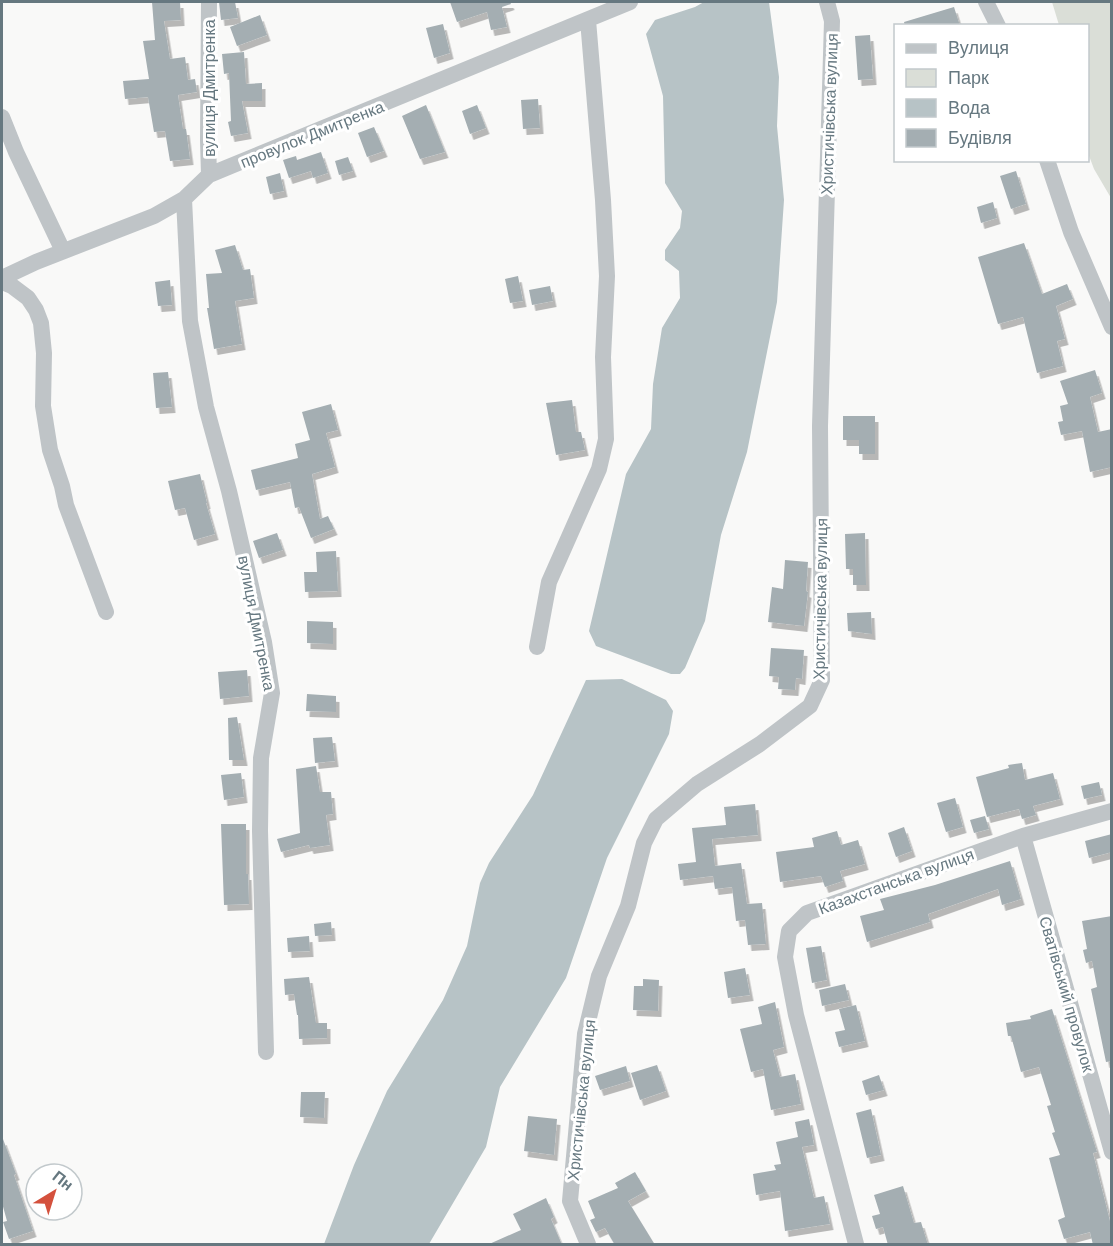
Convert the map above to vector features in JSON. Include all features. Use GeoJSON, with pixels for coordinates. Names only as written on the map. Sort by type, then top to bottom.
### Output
{"type":"FeatureCollection","features":[{"type":"Feature","properties":{"kind":"street","name":"вулиця Дмитренка"},"geometry":{"type":"LineString","coordinates":[[209,2],[209,175]]}},
{"type":"Feature","properties":{"kind":"street","name":"провулок Дмитренка"},"geometry":{"type":"LineString","coordinates":[[2,280],[63,251],[153,216],[184,198],[209,175],[630,2]]}},
{"type":"Feature","properties":{"kind":"street","name":"Христичівська вулиця"},"geometry":{"type":"LineString","coordinates":[[588,1245],[570,1202],[585,1034],[599,976],[628,906],[644,843],[656,819],[697,784],[760,744],[810,706],[822,680],[820,426],[832,21],[827,2]]}},
{"type":"Feature","properties":{"kind":"street"},"geometry":{"type":"LineString","coordinates":[[986,2],[997,24]]}},
{"type":"Feature","properties":{"kind":"street"},"geometry":{"type":"LineString","coordinates":[[537,647],[549,582],[599,469],[606,439],[603,357],[607,276],[588,20]]}},
{"type":"Feature","properties":{"kind":"street"},"geometry":{"type":"LineString","coordinates":[[2,117],[63,251]]}},
{"type":"Feature","properties":{"kind":"street"},"geometry":{"type":"LineString","coordinates":[[1048,162],[1071,232],[1112,327]]}},
{"type":"Feature","properties":{"kind":"street","name":"вулиця Дмитренка"},"geometry":{"type":"LineString","coordinates":[[184,198],[190,321],[206,407],[229,491],[264,642],[272,693],[261,758],[260,831],[266,1052]]}},
{"type":"Feature","properties":{"kind":"street"},"geometry":{"type":"LineString","coordinates":[[2,280],[28,298],[36,310],[44,353],[43,406],[50,450],[66,505],[106,612]]}},
{"type":"Feature","properties":{"kind":"street","name":"Казахстанська вулиця"},"geometry":{"type":"LineString","coordinates":[[856,1245],[796,1015],[785,957],[789,932],[807,913],[1023,836],[1112,811]]}},
{"type":"Feature","properties":{"kind":"street","name":"Сватівський провулок"},"geometry":{"type":"LineString","coordinates":[[1023,836],[1112,1152]]}},
{"type":"Feature","properties":{"kind":"green space"},"geometry":{"type":"Polygon","coordinates":[[[1052,2],[1111,2],[1111,198],[1089,156],[1089,24],[1059,24],[1052,2]]]}},
{"type":"Feature","properties":{"kind":"water"},"geometry":{"type":"Polygon","coordinates":[[[704,2],[769,2],[779,77],[777,126],[784,200],[777,302],[747,452],[721,535],[705,621],[685,668],[680,674],[671,674],[596,646],[589,631],[626,474],[651,429],[653,384],[662,328],[680,298],[679,271],[665,260],[665,250],[680,228],[682,211],[665,183],[663,96],[646,34],[655,20],[704,2]]]}},
{"type":"Feature","properties":{"kind":"water"},"geometry":{"type":"Polygon","coordinates":[[[622,679],[666,700],[673,711],[669,734],[607,858],[566,978],[500,1087],[486,1147],[429,1244],[324,1244],[354,1165],[387,1091],[443,1000],[467,946],[480,883],[489,863],[533,795],[586,680],[622,679]]]}},
{"type":"Feature","properties":{"kind":"building"},"geometry":{"type":"Polygon","coordinates":[[[152,2],[180,2],[181,20],[164,21],[170,59],[185,57],[188,80],[195,79],[197,92],[178,95],[190,159],[170,161],[165,131],[154,132],[148,97],[125,99],[123,81],[149,79],[143,41],[155,40],[152,2]]]}},
{"type":"Feature","properties":{"kind":"building"},"geometry":{"type":"Polygon","coordinates":[[[219,2],[235,2],[238,18],[221,20],[219,2]]]}},
{"type":"Feature","properties":{"kind":"building"},"geometry":{"type":"Polygon","coordinates":[[[450,2],[510,2],[511,4],[502,7],[507,27],[491,30],[487,12],[457,22],[450,2]]]}},
{"type":"Feature","properties":{"kind":"building"},"geometry":{"type":"Polygon","coordinates":[[[954,7],[959,24],[904,24],[904,22],[954,7]]]}},
{"type":"Feature","properties":{"kind":"building"},"geometry":{"type":"Polygon","coordinates":[[[260,15],[267,35],[237,46],[230,27],[260,15]]]}},
{"type":"Feature","properties":{"kind":"building"},"geometry":{"type":"Polygon","coordinates":[[[443,24],[450,53],[434,58],[426,28],[443,24]]]}},
{"type":"Feature","properties":{"kind":"building"},"geometry":{"type":"Polygon","coordinates":[[[870,35],[873,79],[858,80],[855,36],[870,35]]]}},
{"type":"Feature","properties":{"kind":"building"},"geometry":{"type":"Polygon","coordinates":[[[244,52],[246,84],[262,83],[262,101],[242,101],[248,133],[231,136],[228,122],[231,121],[229,73],[224,74],[222,54],[244,52]]]}},
{"type":"Feature","properties":{"kind":"building"},"geometry":{"type":"Polygon","coordinates":[[[538,99],[540,128],[523,129],[521,100],[538,99]]]}},
{"type":"Feature","properties":{"kind":"building"},"geometry":{"type":"Polygon","coordinates":[[[426,105],[445,152],[420,159],[402,116],[426,105]]]}},
{"type":"Feature","properties":{"kind":"building"},"geometry":{"type":"Polygon","coordinates":[[[477,105],[486,128],[470,134],[462,111],[477,105]]]}},
{"type":"Feature","properties":{"kind":"building"},"geometry":{"type":"Polygon","coordinates":[[[374,127],[384,151],[367,157],[358,133],[374,127]]]}},
{"type":"Feature","properties":{"kind":"building"},"geometry":{"type":"Polygon","coordinates":[[[321,152],[328,173],[313,178],[311,171],[289,178],[283,160],[296,156],[297,160],[321,152]]]}},
{"type":"Feature","properties":{"kind":"building"},"geometry":{"type":"Polygon","coordinates":[[[348,157],[353,171],[339,175],[335,161],[348,157]]]}},
{"type":"Feature","properties":{"kind":"building"},"geometry":{"type":"Polygon","coordinates":[[[1016,171],[1026,204],[1011,209],[1000,176],[1016,171]]]}},
{"type":"Feature","properties":{"kind":"building"},"geometry":{"type":"Polygon","coordinates":[[[280,173],[284,191],[270,194],[266,177],[280,173]]]}},
{"type":"Feature","properties":{"kind":"building"},"geometry":{"type":"Polygon","coordinates":[[[993,202],[997,218],[981,223],[977,207],[993,202]]]}},
{"type":"Feature","properties":{"kind":"building"},"geometry":{"type":"Polygon","coordinates":[[[1024,243],[1042,294],[1067,284],[1073,299],[1056,306],[1065,339],[1057,341],[1063,366],[1037,373],[1023,317],[998,324],[978,257],[1024,243]]]}},
{"type":"Feature","properties":{"kind":"building"},"geometry":{"type":"Polygon","coordinates":[[[235,245],[243,270],[250,269],[254,298],[235,301],[242,344],[214,349],[207,308],[209,308],[206,274],[222,273],[215,250],[235,245]]]}},
{"type":"Feature","properties":{"kind":"building"},"geometry":{"type":"Polygon","coordinates":[[[518,276],[523,301],[510,303],[505,279],[518,276]]]}},
{"type":"Feature","properties":{"kind":"building"},"geometry":{"type":"Polygon","coordinates":[[[170,280],[172,305],[158,306],[155,282],[170,280]]]}},
{"type":"Feature","properties":{"kind":"building"},"geometry":{"type":"Polygon","coordinates":[[[550,286],[553,301],[532,305],[529,290],[550,286]]]}},
{"type":"Feature","properties":{"kind":"building"},"geometry":{"type":"Polygon","coordinates":[[[1095,370],[1102,393],[1090,397],[1098,432],[1112,429],[1112,467],[1090,472],[1082,431],[1061,435],[1058,422],[1063,421],[1060,406],[1068,404],[1060,381],[1095,370]]]}},
{"type":"Feature","properties":{"kind":"building"},"geometry":{"type":"Polygon","coordinates":[[[168,372],[172,407],[156,408],[153,373],[168,372]]]}},
{"type":"Feature","properties":{"kind":"building"},"geometry":{"type":"Polygon","coordinates":[[[572,400],[576,432],[581,432],[585,450],[556,455],[546,403],[572,400]]]}},
{"type":"Feature","properties":{"kind":"building"},"geometry":{"type":"Polygon","coordinates":[[[331,404],[338,430],[326,433],[335,467],[312,474],[320,519],[328,516],[334,529],[311,538],[299,507],[295,508],[290,482],[256,490],[251,470],[298,458],[295,444],[310,440],[302,412],[331,404]]]}},
{"type":"Feature","properties":{"kind":"building"},"geometry":{"type":"Polygon","coordinates":[[[843,416],[875,416],[875,454],[859,454],[859,440],[843,440],[843,416]]]}},
{"type":"Feature","properties":{"kind":"building"},"geometry":{"type":"Polygon","coordinates":[[[200,474],[215,534],[194,540],[185,508],[175,510],[168,481],[200,474]]]}},
{"type":"Feature","properties":{"kind":"building"},"geometry":{"type":"Polygon","coordinates":[[[277,533],[283,550],[259,558],[253,541],[277,533]]]}},
{"type":"Feature","properties":{"kind":"building"},"geometry":{"type":"Polygon","coordinates":[[[865,533],[866,585],[853,585],[853,569],[846,569],[845,534],[865,533]]]}},
{"type":"Feature","properties":{"kind":"building"},"geometry":{"type":"Polygon","coordinates":[[[336,551],[338,591],[305,592],[304,572],[317,572],[316,552],[336,551]]]}},
{"type":"Feature","properties":{"kind":"building"},"geometry":{"type":"Polygon","coordinates":[[[785,560],[808,562],[806,591],[808,592],[804,626],[768,622],[772,587],[783,589],[785,560]]]}},
{"type":"Feature","properties":{"kind":"building"},"geometry":{"type":"Polygon","coordinates":[[[871,612],[872,634],[848,631],[847,613],[871,612]]]}},
{"type":"Feature","properties":{"kind":"building"},"geometry":{"type":"Polygon","coordinates":[[[307,621],[333,622],[333,644],[307,643],[307,621]]]}},
{"type":"Feature","properties":{"kind":"building"},"geometry":{"type":"Polygon","coordinates":[[[771,648],[804,650],[802,679],[796,678],[795,690],[778,689],[779,677],[769,676],[771,648]]]}},
{"type":"Feature","properties":{"kind":"building"},"geometry":{"type":"Polygon","coordinates":[[[247,670],[249,696],[220,699],[218,672],[247,670]]]}},
{"type":"Feature","properties":{"kind":"building"},"geometry":{"type":"Polygon","coordinates":[[[307,694],[336,696],[336,712],[306,711],[307,694]]]}},
{"type":"Feature","properties":{"kind":"building"},"geometry":{"type":"Polygon","coordinates":[[[237,717],[244,760],[229,760],[228,718],[237,717]]]}},
{"type":"Feature","properties":{"kind":"building"},"geometry":{"type":"Polygon","coordinates":[[[332,737],[335,761],[315,763],[313,738],[332,737]]]}},
{"type":"Feature","properties":{"kind":"building"},"geometry":{"type":"Polygon","coordinates":[[[1022,763],[1025,780],[1053,773],[1060,799],[1033,806],[1036,815],[1022,819],[1019,809],[987,817],[976,777],[1009,768],[1008,765],[1022,763]]]}},
{"type":"Feature","properties":{"kind":"building"},"geometry":{"type":"Polygon","coordinates":[[[316,766],[320,792],[331,792],[333,814],[326,815],[330,845],[310,848],[309,845],[281,852],[277,839],[300,833],[296,769],[316,766]]]}},
{"type":"Feature","properties":{"kind":"building"},"geometry":{"type":"Polygon","coordinates":[[[241,773],[244,797],[224,800],[221,775],[241,773]]]}},
{"type":"Feature","properties":{"kind":"building"},"geometry":{"type":"Polygon","coordinates":[[[1099,782],[1102,795],[1084,799],[1081,786],[1099,782]]]}},
{"type":"Feature","properties":{"kind":"building"},"geometry":{"type":"Polygon","coordinates":[[[955,798],[963,827],[946,832],[937,803],[955,798]]]}},
{"type":"Feature","properties":{"kind":"building"},"geometry":{"type":"Polygon","coordinates":[[[755,804],[758,835],[712,839],[715,866],[741,863],[747,904],[762,903],[766,944],[748,945],[745,920],[736,921],[732,887],[715,889],[713,876],[680,880],[678,864],[696,862],[692,828],[726,825],[724,807],[755,804]]]}},
{"type":"Feature","properties":{"kind":"building"},"geometry":{"type":"Polygon","coordinates":[[[985,816],[989,829],[974,833],[970,820],[985,816]]]}},
{"type":"Feature","properties":{"kind":"building"},"geometry":{"type":"Polygon","coordinates":[[[221,824],[246,824],[246,874],[248,874],[249,904],[224,905],[221,824]]]}},
{"type":"Feature","properties":{"kind":"building"},"geometry":{"type":"Polygon","coordinates":[[[904,827],[912,851],[896,857],[888,833],[904,827]]]}},
{"type":"Feature","properties":{"kind":"building"},"geometry":{"type":"Polygon","coordinates":[[[837,831],[841,845],[858,840],[865,864],[840,871],[843,881],[825,887],[821,876],[780,882],[776,852],[814,847],[812,838],[837,831]]]}},
{"type":"Feature","properties":{"kind":"building"},"geometry":{"type":"Polygon","coordinates":[[[1112,834],[1112,852],[1089,858],[1085,841],[1112,834]]]}},
{"type":"Feature","properties":{"kind":"building"},"geometry":{"type":"Polygon","coordinates":[[[1010,861],[1021,899],[1002,905],[998,889],[928,914],[930,922],[867,942],[860,916],[884,910],[880,899],[935,885],[1010,861]]]}},
{"type":"Feature","properties":{"kind":"building"},"geometry":{"type":"Polygon","coordinates":[[[1112,916],[1112,1061],[1106,1062],[1091,989],[1097,987],[1092,961],[1086,963],[1083,950],[1087,949],[1082,921],[1112,916]]]}},
{"type":"Feature","properties":{"kind":"building"},"geometry":{"type":"Polygon","coordinates":[[[331,922],[332,935],[315,936],[314,924],[331,922]]]}},
{"type":"Feature","properties":{"kind":"building"},"geometry":{"type":"Polygon","coordinates":[[[309,936],[310,951],[288,952],[287,938],[309,936]]]}},
{"type":"Feature","properties":{"kind":"building"},"geometry":{"type":"Polygon","coordinates":[[[821,946],[827,980],[812,983],[806,948],[821,946]]]}},
{"type":"Feature","properties":{"kind":"building"},"geometry":{"type":"Polygon","coordinates":[[[745,968],[750,995],[728,998],[724,972],[745,968]]]}},
{"type":"Feature","properties":{"kind":"building"},"geometry":{"type":"Polygon","coordinates":[[[309,977],[316,1023],[327,1023],[327,1038],[299,1039],[294,994],[285,995],[284,979],[309,977]]]}},
{"type":"Feature","properties":{"kind":"building"},"geometry":{"type":"Polygon","coordinates":[[[643,979],[659,980],[658,1011],[633,1010],[634,986],[643,986],[643,979]]]}},
{"type":"Feature","properties":{"kind":"building"},"geometry":{"type":"Polygon","coordinates":[[[845,984],[849,1000],[822,1006],[819,990],[845,984]]]}},
{"type":"Feature","properties":{"kind":"building"},"geometry":{"type":"Polygon","coordinates":[[[775,1002],[784,1047],[773,1050],[780,1077],[795,1074],[801,1104],[771,1110],[763,1069],[751,1072],[740,1029],[762,1024],[758,1007],[775,1002]]]}},
{"type":"Feature","properties":{"kind":"building"},"geometry":{"type":"Polygon","coordinates":[[[856,1005],[865,1041],[839,1047],[835,1032],[845,1030],[839,1009],[856,1005]]]}},
{"type":"Feature","properties":{"kind":"building"},"geometry":{"type":"Polygon","coordinates":[[[1052,1009],[1097,1152],[1093,1153],[1112,1229],[1112,1245],[1093,1245],[1090,1232],[1064,1239],[1058,1220],[1065,1217],[1049,1158],[1060,1155],[1052,1133],[1055,1132],[1047,1106],[1051,1105],[1039,1067],[1021,1072],[1011,1036],[1008,1036],[1006,1023],[1031,1019],[1030,1016],[1052,1009]]]}},
{"type":"Feature","properties":{"kind":"building"},"geometry":{"type":"Polygon","coordinates":[[[657,1065],[666,1091],[640,1100],[631,1073],[657,1065]]]}},
{"type":"Feature","properties":{"kind":"building"},"geometry":{"type":"Polygon","coordinates":[[[626,1066],[630,1081],[600,1090],[595,1076],[626,1066]]]}},
{"type":"Feature","properties":{"kind":"building"},"geometry":{"type":"Polygon","coordinates":[[[879,1075],[884,1090],[866,1095],[862,1081],[879,1075]]]}},
{"type":"Feature","properties":{"kind":"building"},"geometry":{"type":"Polygon","coordinates":[[[301,1092],[325,1092],[324,1118],[300,1117],[301,1092]]]}},
{"type":"Feature","properties":{"kind":"building"},"geometry":{"type":"Polygon","coordinates":[[[871,1109],[881,1155],[867,1158],[856,1113],[871,1109]]]}},
{"type":"Feature","properties":{"kind":"building"},"geometry":{"type":"Polygon","coordinates":[[[528,1116],[557,1119],[554,1155],[524,1151],[528,1116]]]}},
{"type":"Feature","properties":{"kind":"building"},"geometry":{"type":"Polygon","coordinates":[[[809,1119],[814,1145],[802,1147],[814,1198],[824,1196],[830,1224],[785,1231],[780,1191],[756,1195],[753,1174],[776,1170],[774,1165],[781,1164],[776,1142],[798,1137],[795,1122],[809,1119]]]}},
{"type":"Feature","properties":{"kind":"building"},"geometry":{"type":"Polygon","coordinates":[[[3,1139],[24,1204],[24,1222],[30,1222],[33,1231],[9,1239],[3,1222],[7,1221],[2,1203],[3,1139]]]}},
{"type":"Feature","properties":{"kind":"building"},"geometry":{"type":"Polygon","coordinates":[[[635,1172],[646,1191],[628,1201],[655,1245],[615,1245],[605,1228],[596,1232],[590,1220],[595,1218],[588,1201],[618,1188],[615,1183],[635,1172]]]}},
{"type":"Feature","properties":{"kind":"building"},"geometry":{"type":"Polygon","coordinates":[[[903,1186],[914,1223],[921,1222],[928,1245],[888,1245],[883,1227],[876,1229],[872,1216],[880,1214],[874,1195],[903,1186]]]}},
{"type":"Feature","properties":{"kind":"building"},"geometry":{"type":"Polygon","coordinates":[[[546,1198],[554,1217],[551,1219],[562,1245],[487,1245],[521,1230],[513,1214],[546,1198]]]}}]}
